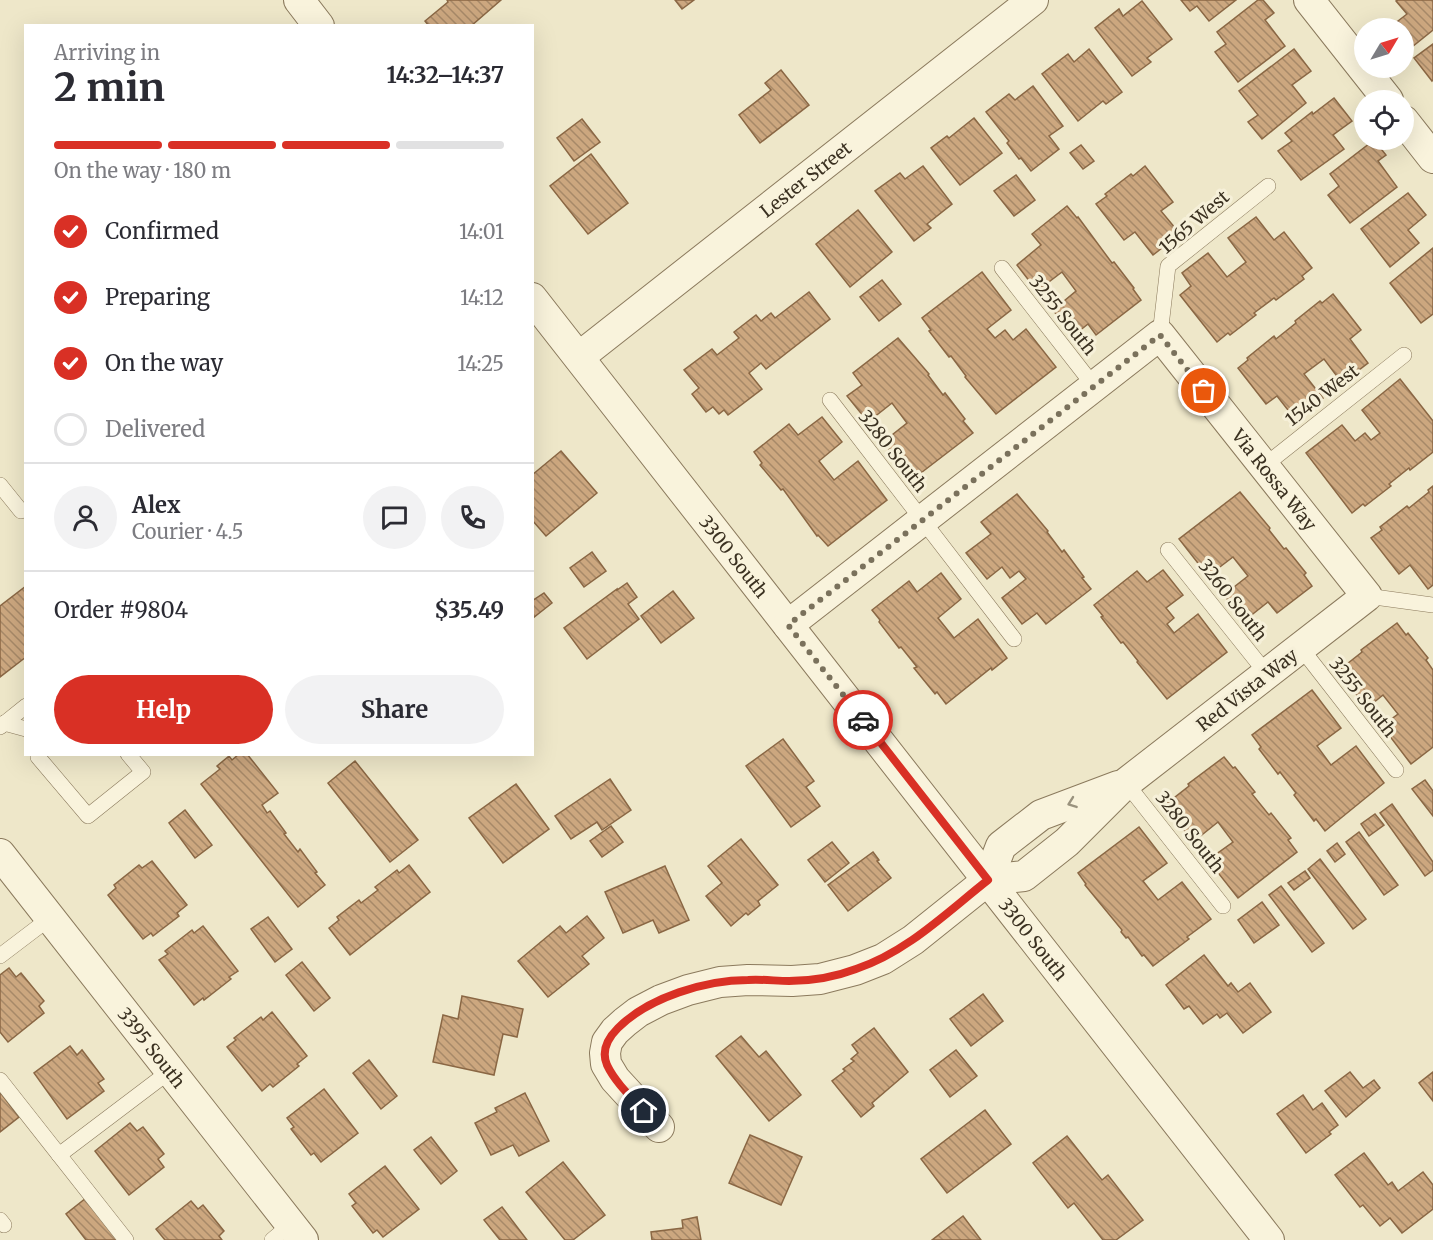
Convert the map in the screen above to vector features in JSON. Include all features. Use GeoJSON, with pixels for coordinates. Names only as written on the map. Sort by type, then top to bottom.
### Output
{"type":"FeatureCollection","features":[{"type":"Feature","properties":{"kind":"street"},"geometry":{"type":"LineString","coordinates":[[299,0],[317,24]]}},
{"type":"Feature","properties":{"kind":"street","name":"Lester Street"},"geometry":{"type":"LineString","coordinates":[[579,357],[1033,0]]}},
{"type":"Feature","properties":{"kind":"street"},"geometry":{"type":"LineString","coordinates":[[1309,0],[1380,90]]}},
{"type":"Feature","properties":{"kind":"street"},"geometry":{"type":"LineString","coordinates":[[1414,134],[1433,158]]}},
{"type":"Feature","properties":{"kind":"street","name":"3300 South"},"geometry":{"type":"LineString","coordinates":[[534,301],[1269,1240]]}},
{"type":"Feature","properties":{"kind":"street"},"geometry":{"type":"LineString","coordinates":[[788,625],[1160,335]]}},
{"type":"Feature","properties":{"kind":"street","name":"Via Rossa Way"},"geometry":{"type":"LineString","coordinates":[[1160,335],[1367,596]]}},
{"type":"Feature","properties":{"kind":"street","name":"Red Vista Way"},"geometry":{"type":"LineString","coordinates":[[988,880],[1001,846],[1041,815],[1126,783],[1367,596]]}},
{"type":"Feature","properties":{"kind":"street","name":"3395 South"},"geometry":{"type":"LineString","coordinates":[[0,854],[170,1071],[289,1235]]}},
{"type":"Feature","properties":{"kind":"street"},"geometry":{"type":"LineString","coordinates":[[658,1127],[615,1079],[606,1064],[607,1042],[615,1031],[638,1012],[688,990],[720,982],[820,979],[855,970],[883,959],[913,940],[988,880]]}},
{"type":"Feature","properties":{"kind":"lane","name":"1565 West"},"geometry":{"type":"LineString","coordinates":[[1160,335],[1168,266],[1268,186]]}},
{"type":"Feature","properties":{"kind":"lane","name":"3255 South"},"geometry":{"type":"LineString","coordinates":[[1002,268],[1094,386]]}},
{"type":"Feature","properties":{"kind":"lane","name":"1540 West"},"geometry":{"type":"LineString","coordinates":[[1264,466],[1404,355]]}},
{"type":"Feature","properties":{"kind":"lane","name":"3280 South"},"geometry":{"type":"LineString","coordinates":[[830,400],[1014,639]]}},
{"type":"Feature","properties":{"kind":"lane"},"geometry":{"type":"LineString","coordinates":[[0,485],[21,511]]}},
{"type":"Feature","properties":{"kind":"lane","name":"3260 South"},"geometry":{"type":"LineString","coordinates":[[1168,550],[1267,674]]}},
{"type":"Feature","properties":{"kind":"lane"},"geometry":{"type":"LineString","coordinates":[[1367,596],[1433,605]]}},
{"type":"Feature","properties":{"kind":"lane","name":"3255 South"},"geometry":{"type":"LineString","coordinates":[[1301,648],[1396,770]]}},
{"type":"Feature","properties":{"kind":"lane"},"geometry":{"type":"LineString","coordinates":[[2,725],[24,708]]}},
{"type":"Feature","properties":{"kind":"lane"},"geometry":{"type":"LineString","coordinates":[[2,725],[24,729]]}},
{"type":"Feature","properties":{"kind":"lane"},"geometry":{"type":"LineString","coordinates":[[38,756],[88,816],[143,772],[130,756]]}},
{"type":"Feature","properties":{"kind":"lane","name":"3280 South"},"geometry":{"type":"LineString","coordinates":[[1126,783],[1223,906]]}},
{"type":"Feature","properties":{"kind":"lane"},"geometry":{"type":"LineString","coordinates":[[0,956],[50,918]]}},
{"type":"Feature","properties":{"kind":"lane"},"geometry":{"type":"LineString","coordinates":[[59,1155],[170,1071]]}},
{"type":"Feature","properties":{"kind":"lane"},"geometry":{"type":"LineString","coordinates":[[0,1080],[126,1240]]}},
{"type":"Feature","properties":{"kind":"building"},"geometry":{"type":"Polygon","coordinates":[[[447,0],[501,0],[473,24],[427,24],[425,21],[448,2],[447,0]]]}},
{"type":"Feature","properties":{"kind":"building"},"geometry":{"type":"Polygon","coordinates":[[[675,0],[694,0],[682,9],[675,0]]]}},
{"type":"Feature","properties":{"kind":"building"},"geometry":{"type":"Polygon","coordinates":[[[1181,0],[1236,0],[1209,21],[1197,6],[1190,11],[1181,0]]]}},
{"type":"Feature","properties":{"kind":"building"},"geometry":{"type":"Polygon","coordinates":[[[1258,0],[1263,0],[1274,13],[1265,20],[1285,46],[1238,82],[1215,52],[1226,44],[1217,32],[1258,0]]]}},
{"type":"Feature","properties":{"kind":"building"},"geometry":{"type":"Polygon","coordinates":[[[1433,0],[1433,30],[1414,45],[1414,18],[1402,18],[1407,14],[1396,1],[1433,0]]]}},
{"type":"Feature","properties":{"kind":"building"},"geometry":{"type":"Polygon","coordinates":[[[1142,1],[1172,39],[1147,58],[1151,62],[1132,76],[1095,28],[1119,9],[1123,16],[1142,1]]]}},
{"type":"Feature","properties":{"kind":"building"},"geometry":{"type":"Polygon","coordinates":[[[1433,44],[1432,81],[1414,58],[1433,44]]]}},
{"type":"Feature","properties":{"kind":"building"},"geometry":{"type":"Polygon","coordinates":[[[1089,49],[1122,92],[1106,104],[1103,101],[1078,121],[1042,74],[1068,54],[1074,62],[1089,49]]]}},
{"type":"Feature","properties":{"kind":"building"},"geometry":{"type":"Polygon","coordinates":[[[1294,49],[1311,71],[1292,85],[1306,103],[1262,139],[1248,122],[1258,115],[1239,91],[1294,49]]]}},
{"type":"Feature","properties":{"kind":"building"},"geometry":{"type":"Polygon","coordinates":[[[781,70],[809,105],[760,143],[739,115],[771,90],[765,83],[781,70]]]}},
{"type":"Feature","properties":{"kind":"building"},"geometry":{"type":"Polygon","coordinates":[[[1033,86],[1063,126],[1049,136],[1059,149],[1031,171],[1021,158],[1019,159],[1007,143],[1009,141],[986,112],[1009,94],[1015,100],[1033,86]]]}},
{"type":"Feature","properties":{"kind":"building"},"geometry":{"type":"Polygon","coordinates":[[[1334,98],[1352,121],[1333,135],[1344,149],[1301,180],[1278,151],[1292,141],[1285,133],[1334,98]]]}},
{"type":"Feature","properties":{"kind":"building"},"geometry":{"type":"Polygon","coordinates":[[[974,118],[1002,153],[960,185],[931,148],[947,136],[949,138],[974,118]]]}},
{"type":"Feature","properties":{"kind":"building"},"geometry":{"type":"Polygon","coordinates":[[[582,119],[600,142],[574,161],[557,138],[582,119]]]}},
{"type":"Feature","properties":{"kind":"building"},"geometry":{"type":"Polygon","coordinates":[[[1081,145],[1094,161],[1083,169],[1070,153],[1081,145]]]}},
{"type":"Feature","properties":{"kind":"building"},"geometry":{"type":"Polygon","coordinates":[[[1361,150],[1382,150],[1386,155],[1378,161],[1397,187],[1350,223],[1328,195],[1339,186],[1330,174],[1361,150]]]}},
{"type":"Feature","properties":{"kind":"building"},"geometry":{"type":"Polygon","coordinates":[[[591,154],[628,203],[588,234],[550,186],[591,154]]]}},
{"type":"Feature","properties":{"kind":"building"},"geometry":{"type":"Polygon","coordinates":[[[923,166],[952,204],[927,224],[931,228],[914,241],[875,191],[900,173],[905,179],[923,166]]]}},
{"type":"Feature","properties":{"kind":"building"},"geometry":{"type":"Polygon","coordinates":[[[1145,166],[1173,202],[1161,211],[1180,234],[1153,255],[1135,232],[1124,240],[1096,204],[1107,196],[1105,194],[1145,166]]]}},
{"type":"Feature","properties":{"kind":"building"},"geometry":{"type":"Polygon","coordinates":[[[1016,175],[1035,200],[1014,216],[994,191],[1016,175]]]}},
{"type":"Feature","properties":{"kind":"building"},"geometry":{"type":"Polygon","coordinates":[[[1408,193],[1426,215],[1408,230],[1419,243],[1390,267],[1361,229],[1408,193]]]}},
{"type":"Feature","properties":{"kind":"building"},"geometry":{"type":"Polygon","coordinates":[[[1067,206],[1078,217],[1112,263],[1114,262],[1141,300],[1096,335],[1088,324],[1073,336],[1053,310],[1076,291],[1062,272],[1037,291],[1017,265],[1041,245],[1032,234],[1067,206]]]}},
{"type":"Feature","properties":{"kind":"building"},"geometry":{"type":"Polygon","coordinates":[[[858,210],[892,252],[850,287],[816,244],[858,210]]]}},
{"type":"Feature","properties":{"kind":"building"},"geometry":{"type":"Polygon","coordinates":[[[1256,217],[1274,240],[1284,232],[1312,268],[1302,276],[1304,279],[1276,300],[1274,298],[1254,313],[1256,315],[1217,342],[1180,295],[1191,286],[1182,273],[1208,253],[1227,277],[1246,262],[1228,238],[1256,217]]]}},
{"type":"Feature","properties":{"kind":"building"},"geometry":{"type":"Polygon","coordinates":[[[1433,248],[1433,314],[1421,323],[1390,283],[1433,248]]]}},
{"type":"Feature","properties":{"kind":"building"},"geometry":{"type":"Polygon","coordinates":[[[982,272],[1011,310],[987,329],[995,338],[1005,330],[1013,340],[1026,329],[1056,367],[996,414],[965,377],[951,356],[949,357],[922,318],[982,272]]]}},
{"type":"Feature","properties":{"kind":"building"},"geometry":{"type":"Polygon","coordinates":[[[882,280],[901,304],[879,321],[860,297],[882,280]]]}},
{"type":"Feature","properties":{"kind":"building"},"geometry":{"type":"Polygon","coordinates":[[[809,292],[830,319],[766,369],[761,363],[749,373],[762,389],[728,415],[724,410],[719,414],[713,407],[706,412],[692,394],[699,388],[684,370],[712,349],[717,355],[739,338],[734,332],[756,315],[761,321],[771,313],[775,318],[809,292]]]}},
{"type":"Feature","properties":{"kind":"building"},"geometry":{"type":"Polygon","coordinates":[[[1333,294],[1361,330],[1350,339],[1368,363],[1342,383],[1324,359],[1304,374],[1323,398],[1295,419],[1277,396],[1266,404],[1238,368],[1274,336],[1276,339],[1320,301],[1322,303],[1333,294]]]}},
{"type":"Feature","properties":{"kind":"building"},"geometry":{"type":"Polygon","coordinates":[[[898,338],[929,374],[943,395],[945,393],[973,433],[913,479],[883,442],[907,423],[892,403],[868,422],[847,396],[862,385],[853,373],[898,338]]]}},
{"type":"Feature","properties":{"kind":"building"},"geometry":{"type":"Polygon","coordinates":[[[1400,379],[1433,421],[1433,452],[1410,470],[1409,468],[1389,484],[1391,486],[1365,506],[1363,504],[1352,513],[1306,453],[1342,425],[1355,441],[1365,433],[1371,440],[1380,433],[1362,410],[1400,379]]]}},
{"type":"Feature","properties":{"kind":"building"},"geometry":{"type":"Polygon","coordinates":[[[822,417],[842,442],[819,461],[834,480],[858,461],[887,500],[828,546],[817,536],[783,489],[781,490],[760,465],[762,463],[754,452],[789,424],[798,435],[822,417]]]}},
{"type":"Feature","properties":{"kind":"building"},"geometry":{"type":"Polygon","coordinates":[[[561,451],[597,493],[546,536],[534,522],[534,473],[561,451]]]}},
{"type":"Feature","properties":{"kind":"building"},"geometry":{"type":"Polygon","coordinates":[[[1433,486],[1433,585],[1428,589],[1410,565],[1399,574],[1371,538],[1382,530],[1380,527],[1407,506],[1409,508],[1433,486]]]}},
{"type":"Feature","properties":{"kind":"building"},"geometry":{"type":"Polygon","coordinates":[[[1240,492],[1284,549],[1286,548],[1306,573],[1304,575],[1312,586],[1277,613],[1268,602],[1244,621],[1224,595],[1248,576],[1233,557],[1208,576],[1179,539],[1240,492]]]}},
{"type":"Feature","properties":{"kind":"building"},"geometry":{"type":"Polygon","coordinates":[[[1017,494],[1048,531],[1062,552],[1064,550],[1091,589],[1046,624],[1037,613],[1022,624],[1002,598],[1026,579],[1019,571],[1010,578],[1002,567],[987,579],[966,553],[991,534],[981,522],[1017,494]]]}},
{"type":"Feature","properties":{"kind":"building"},"geometry":{"type":"Polygon","coordinates":[[[592,552],[606,571],[584,587],[570,568],[592,552]]]}},
{"type":"Feature","properties":{"kind":"building"},"geometry":{"type":"Polygon","coordinates":[[[1163,570],[1183,595],[1166,608],[1174,618],[1167,624],[1174,633],[1198,614],[1227,652],[1167,699],[1123,642],[1121,643],[1094,605],[1137,571],[1147,582],[1163,570]]]}},
{"type":"Feature","properties":{"kind":"building"},"geometry":{"type":"Polygon","coordinates":[[[941,573],[961,599],[938,618],[954,638],[978,619],[1007,658],[946,704],[914,668],[917,667],[901,647],[899,648],[872,610],[909,581],[917,592],[941,573]]]}},
{"type":"Feature","properties":{"kind":"building"},"geometry":{"type":"Polygon","coordinates":[[[627,583],[637,597],[628,604],[639,619],[587,659],[564,628],[627,583]]]}},
{"type":"Feature","properties":{"kind":"building"},"geometry":{"type":"Polygon","coordinates":[[[24,588],[24,659],[0,677],[0,606],[24,588]]]}},
{"type":"Feature","properties":{"kind":"building"},"geometry":{"type":"Polygon","coordinates":[[[673,591],[694,618],[661,643],[641,616],[673,591]]]}},
{"type":"Feature","properties":{"kind":"building"},"geometry":{"type":"Polygon","coordinates":[[[544,593],[552,603],[534,617],[534,600],[544,593]]]}},
{"type":"Feature","properties":{"kind":"building"},"geometry":{"type":"Polygon","coordinates":[[[1397,623],[1428,658],[1426,660],[1433,670],[1433,747],[1411,764],[1382,726],[1398,714],[1383,695],[1367,708],[1338,671],[1397,623]]]}},
{"type":"Feature","properties":{"kind":"building"},"geometry":{"type":"Polygon","coordinates":[[[1312,690],[1341,728],[1317,746],[1331,765],[1356,746],[1384,783],[1325,831],[1316,819],[1314,821],[1294,795],[1296,793],[1280,772],[1278,774],[1259,749],[1261,747],[1252,735],[1312,690]]]}},
{"type":"Feature","properties":{"kind":"building"},"geometry":{"type":"Polygon","coordinates":[[[783,739],[814,781],[806,787],[820,806],[791,827],[746,766],[783,739]]]}},
{"type":"Feature","properties":{"kind":"building"},"geometry":{"type":"Polygon","coordinates":[[[229,756],[232,760],[237,756],[249,756],[278,793],[262,805],[267,813],[270,811],[298,852],[300,849],[325,885],[298,907],[201,784],[220,769],[217,766],[229,756]]]}},
{"type":"Feature","properties":{"kind":"building"},"geometry":{"type":"Polygon","coordinates":[[[1224,757],[1255,792],[1252,794],[1269,815],[1271,813],[1291,838],[1288,840],[1297,852],[1238,898],[1208,860],[1233,842],[1218,822],[1193,842],[1165,805],[1224,757]]]}},
{"type":"Feature","properties":{"kind":"building"},"geometry":{"type":"Polygon","coordinates":[[[355,761],[418,840],[390,862],[328,783],[355,761]]]}},
{"type":"Feature","properties":{"kind":"building"},"geometry":{"type":"Polygon","coordinates":[[[610,779],[631,810],[602,830],[597,822],[571,839],[555,816],[610,779]]]}},
{"type":"Feature","properties":{"kind":"building"},"geometry":{"type":"Polygon","coordinates":[[[1425,780],[1433,791],[1433,816],[1412,789],[1425,780]]]}},
{"type":"Feature","properties":{"kind":"building"},"geometry":{"type":"Polygon","coordinates":[[[516,784],[549,829],[503,863],[469,818],[516,784]]]}},
{"type":"Feature","properties":{"kind":"building"},"geometry":{"type":"Polygon","coordinates":[[[1392,804],[1433,862],[1433,870],[1425,876],[1380,813],[1392,804]]]}},
{"type":"Feature","properties":{"kind":"building"},"geometry":{"type":"Polygon","coordinates":[[[185,810],[212,845],[195,858],[169,823],[185,810]]]}},
{"type":"Feature","properties":{"kind":"building"},"geometry":{"type":"Polygon","coordinates":[[[1375,814],[1384,825],[1369,836],[1361,824],[1375,814]]]}},
{"type":"Feature","properties":{"kind":"building"},"geometry":{"type":"Polygon","coordinates":[[[611,826],[623,842],[602,857],[590,841],[611,826]]]}},
{"type":"Feature","properties":{"kind":"building"},"geometry":{"type":"Polygon","coordinates":[[[1139,827],[1167,863],[1143,881],[1158,900],[1182,882],[1211,919],[1153,966],[1121,932],[1122,930],[1078,873],[1139,827]]]}},
{"type":"Feature","properties":{"kind":"building"},"geometry":{"type":"Polygon","coordinates":[[[1359,832],[1398,885],[1384,895],[1346,842],[1359,832]]]}},
{"type":"Feature","properties":{"kind":"building"},"geometry":{"type":"Polygon","coordinates":[[[741,839],[778,885],[758,901],[760,905],[731,926],[706,896],[722,883],[708,866],[741,839]]]}},
{"type":"Feature","properties":{"kind":"building"},"geometry":{"type":"Polygon","coordinates":[[[832,842],[849,863],[825,882],[808,860],[832,842]]]}},
{"type":"Feature","properties":{"kind":"building"},"geometry":{"type":"Polygon","coordinates":[[[1337,843],[1345,854],[1335,862],[1327,851],[1337,843]]]}},
{"type":"Feature","properties":{"kind":"building"},"geometry":{"type":"Polygon","coordinates":[[[873,852],[879,860],[877,861],[891,878],[848,911],[828,885],[873,852]]]}},
{"type":"Feature","properties":{"kind":"building"},"geometry":{"type":"Polygon","coordinates":[[[1320,859],[1366,919],[1353,929],[1308,869],[1320,859]]]}},
{"type":"Feature","properties":{"kind":"building"},"geometry":{"type":"Polygon","coordinates":[[[152,861],[187,905],[177,913],[179,916],[153,936],[151,933],[143,939],[108,895],[116,888],[114,885],[139,865],[142,868],[152,861]]]}},
{"type":"Feature","properties":{"kind":"building"},"geometry":{"type":"Polygon","coordinates":[[[409,865],[430,892],[350,955],[329,928],[339,920],[337,917],[359,900],[361,903],[378,890],[375,887],[397,870],[399,873],[409,865]]]}},
{"type":"Feature","properties":{"kind":"building"},"geometry":{"type":"Polygon","coordinates":[[[665,866],[689,920],[659,933],[653,920],[623,933],[605,892],[665,866]]]}},
{"type":"Feature","properties":{"kind":"building"},"geometry":{"type":"Polygon","coordinates":[[[1305,871],[1310,878],[1294,890],[1288,883],[1305,871]]]}},
{"type":"Feature","properties":{"kind":"building"},"geometry":{"type":"Polygon","coordinates":[[[1281,886],[1324,943],[1312,952],[1269,895],[1281,886]]]}},
{"type":"Feature","properties":{"kind":"building"},"geometry":{"type":"Polygon","coordinates":[[[1262,902],[1279,925],[1254,943],[1238,920],[1262,902]]]}},
{"type":"Feature","properties":{"kind":"building"},"geometry":{"type":"Polygon","coordinates":[[[587,916],[604,938],[582,956],[589,964],[548,997],[518,961],[560,926],[566,933],[587,916]]]}},
{"type":"Feature","properties":{"kind":"building"},"geometry":{"type":"Polygon","coordinates":[[[268,917],[292,949],[275,962],[251,929],[268,917]]]}},
{"type":"Feature","properties":{"kind":"building"},"geometry":{"type":"Polygon","coordinates":[[[203,926],[238,971],[204,1000],[203,998],[194,1005],[159,960],[168,954],[165,951],[192,930],[194,933],[203,926]]]}},
{"type":"Feature","properties":{"kind":"building"},"geometry":{"type":"Polygon","coordinates":[[[1204,955],[1228,986],[1231,983],[1238,992],[1250,983],[1271,1012],[1243,1033],[1227,1013],[1220,1018],[1217,1014],[1203,1024],[1189,1006],[1184,1009],[1166,985],[1204,955]]]}},
{"type":"Feature","properties":{"kind":"building"},"geometry":{"type":"Polygon","coordinates":[[[302,962],[330,998],[314,1011],[286,975],[302,962]]]}},
{"type":"Feature","properties":{"kind":"building"},"geometry":{"type":"Polygon","coordinates":[[[9,968],[16,977],[21,973],[44,1001],[39,1006],[44,1013],[8,1042],[0,1032],[0,975],[9,968]]]}},
{"type":"Feature","properties":{"kind":"building"},"geometry":{"type":"Polygon","coordinates":[[[983,994],[1003,1021],[971,1046],[950,1019],[983,994]]]}},
{"type":"Feature","properties":{"kind":"building"},"geometry":{"type":"Polygon","coordinates":[[[462,996],[523,1009],[517,1037],[503,1034],[494,1075],[433,1062],[443,1015],[458,1019],[462,996]]]}},
{"type":"Feature","properties":{"kind":"building"},"geometry":{"type":"Polygon","coordinates":[[[272,1012],[307,1056],[297,1064],[299,1066],[273,1087],[270,1084],[262,1091],[227,1047],[236,1040],[234,1038],[261,1017],[263,1020],[272,1012]]]}},
{"type":"Feature","properties":{"kind":"building"},"geometry":{"type":"Polygon","coordinates":[[[874,1028],[908,1072],[872,1103],[874,1106],[861,1117],[832,1081],[854,1061],[851,1059],[858,1053],[852,1045],[874,1028]]]}},
{"type":"Feature","properties":{"kind":"building"},"geometry":{"type":"Polygon","coordinates":[[[741,1036],[759,1057],[766,1051],[801,1095],[769,1121],[716,1056],[741,1036]]]}},
{"type":"Feature","properties":{"kind":"building"},"geometry":{"type":"Polygon","coordinates":[[[70,1046],[77,1055],[82,1050],[104,1079],[98,1083],[104,1091],[67,1119],[34,1073],[70,1046]]]}},
{"type":"Feature","properties":{"kind":"building"},"geometry":{"type":"Polygon","coordinates":[[[956,1050],[977,1076],[950,1097],[930,1070],[956,1050]]]}},
{"type":"Feature","properties":{"kind":"building"},"geometry":{"type":"Polygon","coordinates":[[[369,1060],[397,1096],[381,1109],[353,1073],[369,1060]]]}},
{"type":"Feature","properties":{"kind":"building"},"geometry":{"type":"Polygon","coordinates":[[[1350,1072],[1363,1088],[1374,1080],[1380,1088],[1346,1117],[1325,1091],[1350,1072]]]}},
{"type":"Feature","properties":{"kind":"building"},"geometry":{"type":"Polygon","coordinates":[[[1433,1072],[1433,1101],[1419,1083],[1433,1072]]]}},
{"type":"Feature","properties":{"kind":"building"},"geometry":{"type":"Polygon","coordinates":[[[324,1089],[358,1133],[321,1162],[314,1153],[311,1155],[291,1129],[294,1127],[287,1118],[324,1089]]]}},
{"type":"Feature","properties":{"kind":"building"},"geometry":{"type":"Polygon","coordinates":[[[0,1092],[19,1117],[0,1132],[0,1092]]]}},
{"type":"Feature","properties":{"kind":"building"},"geometry":{"type":"Polygon","coordinates":[[[525,1093],[549,1141],[519,1156],[513,1145],[491,1155],[475,1123],[497,1112],[495,1108],[525,1093]]]}},
{"type":"Feature","properties":{"kind":"building"},"geometry":{"type":"Polygon","coordinates":[[[1303,1095],[1313,1110],[1322,1103],[1338,1125],[1329,1132],[1331,1134],[1306,1153],[1277,1114],[1303,1095]]]}},
{"type":"Feature","properties":{"kind":"building"},"geometry":{"type":"Polygon","coordinates":[[[985,1110],[1011,1144],[947,1193],[921,1159],[985,1110]]]}},
{"type":"Feature","properties":{"kind":"building"},"geometry":{"type":"Polygon","coordinates":[[[130,1123],[137,1131],[143,1127],[164,1154],[158,1159],[164,1167],[129,1195],[95,1151],[130,1123]]]}},
{"type":"Feature","properties":{"kind":"building"},"geometry":{"type":"Polygon","coordinates":[[[750,1135],[802,1157],[781,1205],[729,1183],[750,1135]]]}},
{"type":"Feature","properties":{"kind":"building"},"geometry":{"type":"Polygon","coordinates":[[[1067,1136],[1102,1180],[1108,1175],[1143,1220],[1116,1240],[1103,1240],[1074,1203],[1068,1208],[1033,1163],[1067,1136]]]}},
{"type":"Feature","properties":{"kind":"building"},"geometry":{"type":"Polygon","coordinates":[[[431,1137],[457,1171],[441,1184],[414,1150],[431,1137]]]}},
{"type":"Feature","properties":{"kind":"building"},"geometry":{"type":"Polygon","coordinates":[[[1364,1153],[1388,1185],[1392,1182],[1398,1191],[1423,1172],[1433,1185],[1433,1209],[1402,1233],[1390,1218],[1380,1226],[1363,1205],[1360,1207],[1335,1175],[1364,1153]]]}},
{"type":"Feature","properties":{"kind":"building"},"geometry":{"type":"Polygon","coordinates":[[[563,1162],[605,1215],[573,1240],[565,1240],[526,1192],[563,1162]]]}},
{"type":"Feature","properties":{"kind":"building"},"geometry":{"type":"Polygon","coordinates":[[[385,1166],[419,1209],[383,1237],[377,1230],[373,1233],[352,1206],[356,1203],[349,1194],[385,1166]]]}},
{"type":"Feature","properties":{"kind":"building"},"geometry":{"type":"Polygon","coordinates":[[[86,1198],[118,1240],[86,1240],[66,1214],[86,1198]]]}},
{"type":"Feature","properties":{"kind":"building"},"geometry":{"type":"Polygon","coordinates":[[[191,1201],[198,1209],[203,1205],[224,1231],[219,1236],[222,1240],[165,1240],[156,1229],[191,1201]]]}},
{"type":"Feature","properties":{"kind":"building"},"geometry":{"type":"Polygon","coordinates":[[[502,1207],[527,1240],[500,1240],[484,1220],[502,1207]]]}},
{"type":"Feature","properties":{"kind":"building"},"geometry":{"type":"Polygon","coordinates":[[[963,1216],[981,1240],[932,1240],[963,1216]]]}},
{"type":"Feature","properties":{"kind":"building"},"geometry":{"type":"Polygon","coordinates":[[[697,1217],[701,1240],[652,1240],[651,1232],[683,1228],[682,1220],[697,1217]]]}},
{"type":"Feature","properties":{"kind":"way so far"},"geometry":{"type":"LineString","coordinates":[[863,720],[788,625],[1160,335],[1204,391]]}},
{"type":"Feature","properties":{"kind":"route"},"geometry":{"type":"LineString","coordinates":[[644,1111],[615,1079],[606,1064],[605,1053],[607,1042],[615,1031],[638,1012],[688,990],[720,982],[820,979],[855,970],[883,959],[913,940],[988,880],[863,720]]}}]}
